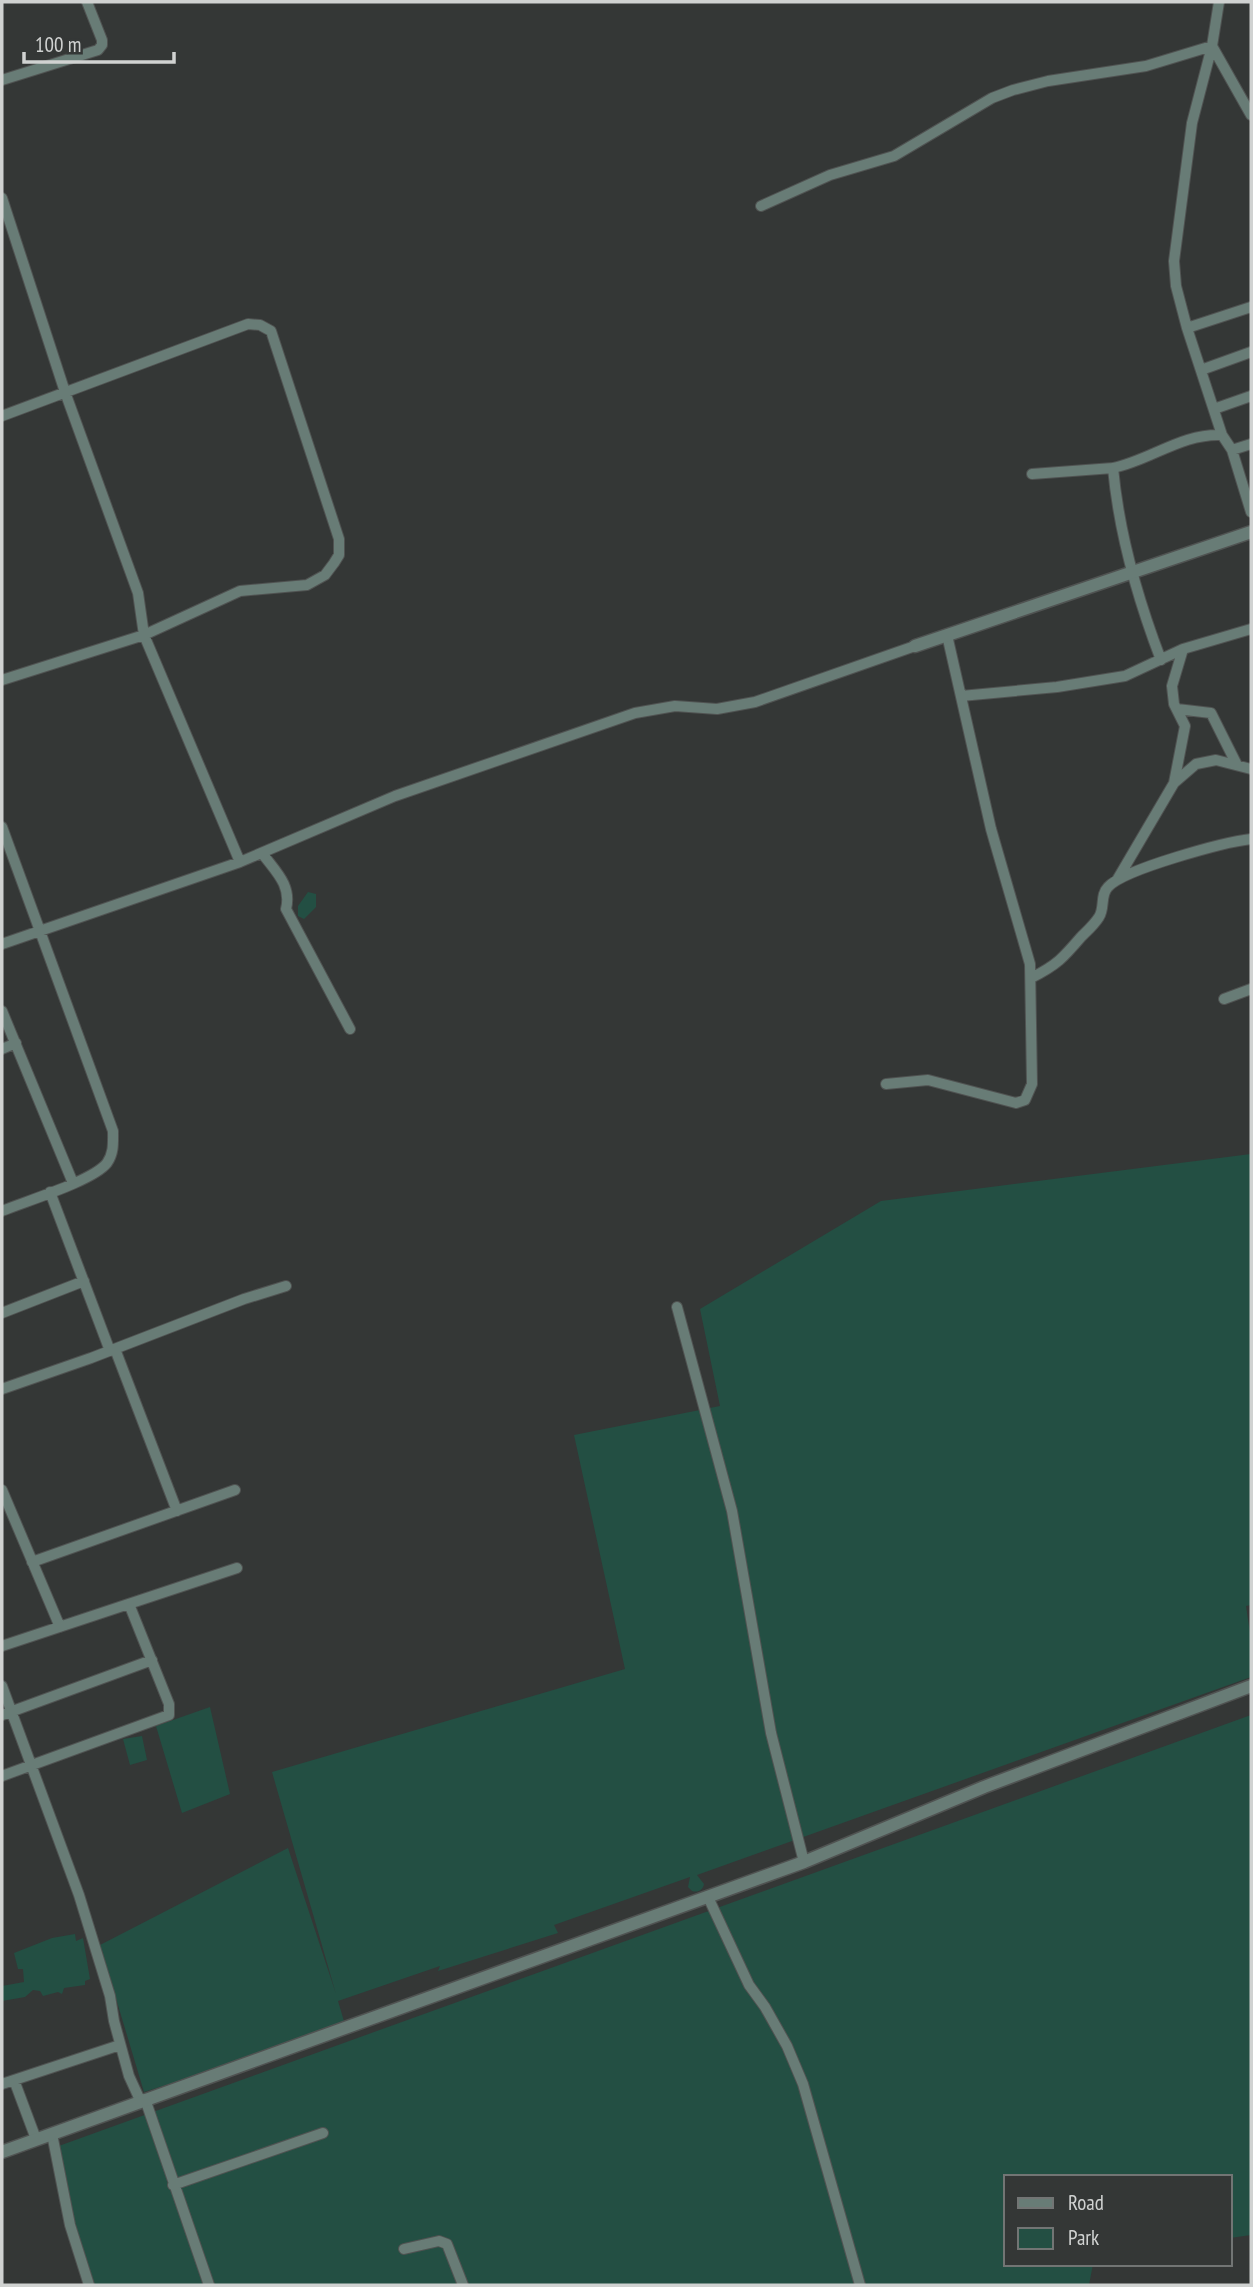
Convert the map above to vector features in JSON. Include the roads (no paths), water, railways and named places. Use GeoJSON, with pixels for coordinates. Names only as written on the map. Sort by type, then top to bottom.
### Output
{"type":"FeatureCollection","features":[{"type":"Feature","properties":{"kind":"street"},"geometry":{"type":"LineString","coordinates":[[2,80],[98,50],[102,46],[102,40],[87,2]]}},
{"type":"Feature","properties":{"kind":"street"},"geometry":{"type":"LineString","coordinates":[[1219,2],[1212,46],[1192,123],[1174,261],[1176,286],[1187,328],[1222,435],[1232,450],[1251,512]]}},
{"type":"Feature","properties":{"kind":"street"},"geometry":{"type":"LineString","coordinates":[[1212,46],[1251,115]]}},
{"type":"Feature","properties":{"kind":"street"},"geometry":{"type":"LineString","coordinates":[[761,206],[830,175],[894,156],[992,97],[1048,81],[1146,66],[1212,46]]}},
{"type":"Feature","properties":{"kind":"street"},"geometry":{"type":"LineString","coordinates":[[2,198],[65,392],[138,593],[144,635],[240,862]]}},
{"type":"Feature","properties":{"kind":"street"},"geometry":{"type":"LineString","coordinates":[[1187,328],[1251,307]]}},
{"type":"Feature","properties":{"kind":"street"},"geometry":{"type":"LineString","coordinates":[[2,416],[248,324],[260,325],[271,331],[339,538],[340,555],[325,575],[307,585],[240,591],[144,635],[2,680]]}},
{"type":"Feature","properties":{"kind":"street"},"geometry":{"type":"LineString","coordinates":[[1201,370],[1251,352]]}},
{"type":"Feature","properties":{"kind":"street"},"geometry":{"type":"LineString","coordinates":[[1214,409],[1251,396]]}},
{"type":"Feature","properties":{"kind":"street"},"geometry":{"type":"LineString","coordinates":[[1032,474],[1113,468],[1134,463],[1180,442],[1222,435]]}},
{"type":"Feature","properties":{"kind":"street"},"geometry":{"type":"LineString","coordinates":[[1232,450],[1251,444]]}},
{"type":"Feature","properties":{"kind":"street"},"geometry":{"type":"LineString","coordinates":[[1113,468],[1116,498],[1132,573],[1161,660]]}},
{"type":"Feature","properties":{"kind":"street"},"geometry":{"type":"LineString","coordinates":[[2,944],[240,862],[395,796],[635,713],[675,706],[717,709],[755,702],[1251,532]]}},
{"type":"Feature","properties":{"kind":"street"},"geometry":{"type":"LineString","coordinates":[[961,696],[1125,676],[1183,649],[1251,629]]}},
{"type":"Feature","properties":{"kind":"street"},"geometry":{"type":"LineString","coordinates":[[886,1084],[928,1080],[1016,1102],[1026,1100],[1032,1084],[1031,978],[1027,950],[991,830],[947,635]]}},
{"type":"Feature","properties":{"kind":"street"},"geometry":{"type":"LineString","coordinates":[[1174,783],[1185,726],[1177,709],[1172,685],[1183,649]]}},
{"type":"Feature","properties":{"kind":"street"},"geometry":{"type":"LineString","coordinates":[[1177,709],[1211,713],[1237,765]]}},
{"type":"Feature","properties":{"kind":"street"},"geometry":{"type":"LineString","coordinates":[[1117,880],[1174,783],[1196,764],[1216,760],[1251,769]]}},
{"type":"Feature","properties":{"kind":"street"},"geometry":{"type":"LineString","coordinates":[[2,827],[113,1131],[113,1149],[106,1164],[92,1175],[2,1211]]}},
{"type":"Feature","properties":{"kind":"street"},"geometry":{"type":"LineString","coordinates":[[1031,978],[1064,958],[1101,915],[1104,892],[1109,885],[1227,842],[1251,839]]}},
{"type":"Feature","properties":{"kind":"street"},"geometry":{"type":"LineString","coordinates":[[261,853],[286,887],[289,897],[286,909],[350,1029]]}},
{"type":"Feature","properties":{"kind":"street"},"geometry":{"type":"LineString","coordinates":[[1224,999],[1251,989]]}},
{"type":"Feature","properties":{"kind":"street"},"geometry":{"type":"LineString","coordinates":[[2,1011],[73,1183]]}},
{"type":"Feature","properties":{"kind":"street"},"geometry":{"type":"LineString","coordinates":[[2,1049],[16,1043]]}},
{"type":"Feature","properties":{"kind":"street"},"geometry":{"type":"LineString","coordinates":[[50,1192],[177,1511]]}},
{"type":"Feature","properties":{"kind":"street"},"geometry":{"type":"LineString","coordinates":[[2,1313],[84,1281]]}},
{"type":"Feature","properties":{"kind":"street"},"geometry":{"type":"LineString","coordinates":[[2,1389],[286,1286]]}},
{"type":"Feature","properties":{"kind":"street"},"geometry":{"type":"LineString","coordinates":[[677,1307],[703,1394],[732,1511],[771,1733],[804,1862]]}},
{"type":"Feature","properties":{"kind":"street"},"geometry":{"type":"LineString","coordinates":[[2,1490],[60,1627]]}},
{"type":"Feature","properties":{"kind":"street"},"geometry":{"type":"LineString","coordinates":[[32,1562],[235,1490]]}},
{"type":"Feature","properties":{"kind":"street"},"geometry":{"type":"LineString","coordinates":[[2,1646],[237,1568]]}},
{"type":"Feature","properties":{"kind":"street"},"geometry":{"type":"LineString","coordinates":[[2,1776],[165,1718],[170,1710],[169,1704],[130,1604]]}},
{"type":"Feature","properties":{"kind":"street"},"geometry":{"type":"LineString","coordinates":[[7,1713],[152,1660]]}},
{"type":"Feature","properties":{"kind":"street"},"geometry":{"type":"LineString","coordinates":[[2,1686],[7,1713],[32,1764],[79,1895],[110,1996],[129,2076],[142,2099],[209,2285]]}},
{"type":"Feature","properties":{"kind":"street"},"geometry":{"type":"LineString","coordinates":[[2,2152],[142,2099],[804,1862],[984,1787],[1251,1686]]}},
{"type":"Feature","properties":{"kind":"street"},"geometry":{"type":"LineString","coordinates":[[708,1897],[749,1985],[787,2046],[803,2084],[860,2285]]}},
{"type":"Feature","properties":{"kind":"street"},"geometry":{"type":"LineString","coordinates":[[2,2084],[120,2045]]}},
{"type":"Feature","properties":{"kind":"street"},"geometry":{"type":"LineString","coordinates":[[14,2080],[36,2140]]}},
{"type":"Feature","properties":{"kind":"street"},"geometry":{"type":"LineString","coordinates":[[173,2185],[323,2133]]}},
{"type":"Feature","properties":{"kind":"street"},"geometry":{"type":"LineString","coordinates":[[52,2134],[70,2225],[89,2285]]}},
{"type":"Feature","properties":{"kind":"street"},"geometry":{"type":"LineString","coordinates":[[404,2249],[439,2241],[447,2244],[463,2285]]}}]}
